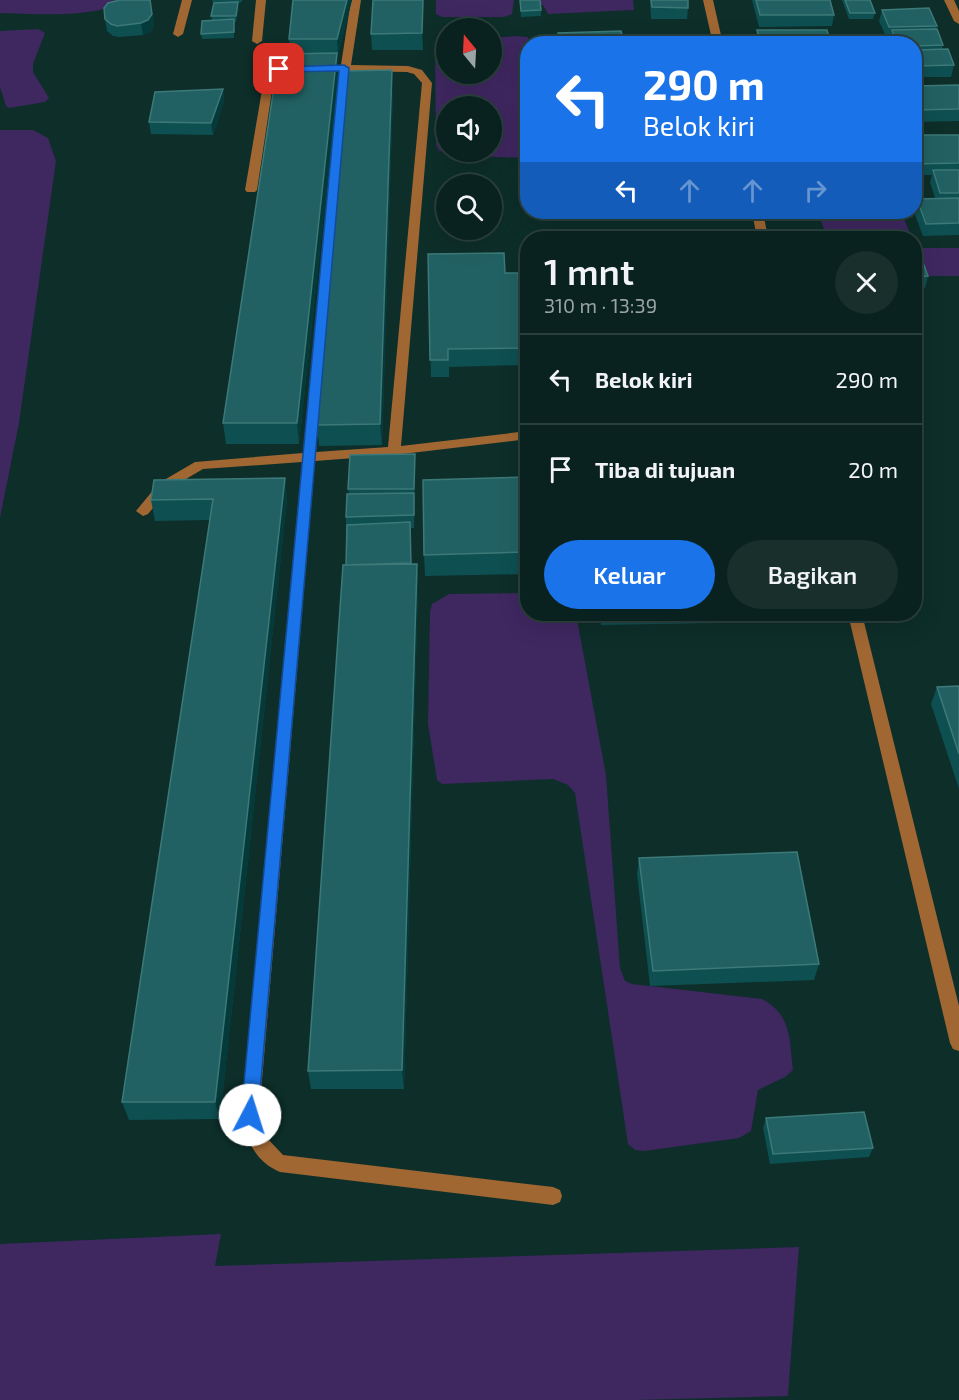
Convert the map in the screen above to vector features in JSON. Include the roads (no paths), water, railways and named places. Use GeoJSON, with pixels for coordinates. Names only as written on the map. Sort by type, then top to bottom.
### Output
{"type":"FeatureCollection","features":[{"type":"Feature","properties":{"kind":"street"},"geometry":{"type":"LineString","coordinates":[[178,34],[187,0]]}},
{"type":"Feature","properties":{"kind":"street"},"geometry":{"type":"LineString","coordinates":[[257,41],[261,0]]}},
{"type":"Feature","properties":{"kind":"street"},"geometry":{"type":"LineString","coordinates":[[341,103],[344,68],[356,0]]}},
{"type":"Feature","properties":{"kind":"street"},"geometry":{"type":"LineString","coordinates":[[708,0],[716,36]]}},
{"type":"Feature","properties":{"kind":"street"},"geometry":{"type":"LineString","coordinates":[[949,0],[959,21]]}},
{"type":"Feature","properties":{"kind":"street"},"geometry":{"type":"LineString","coordinates":[[251,190],[268,84],[272,74],[279,69],[408,69],[418,72],[427,83],[394,451]]}},
{"type":"Feature","properties":{"kind":"street"},"geometry":{"type":"LineString","coordinates":[[338,139],[250,1115],[253,1136],[265,1154],[280,1163],[553,1196]]}},
{"type":"Feature","properties":{"kind":"street"},"geometry":{"type":"LineString","coordinates":[[143,511],[164,486],[200,465],[394,451],[520,436]]}},
{"type":"Feature","properties":{"kind":"street"},"geometry":{"type":"LineString","coordinates":[[857,621],[959,1044]]}}]}
